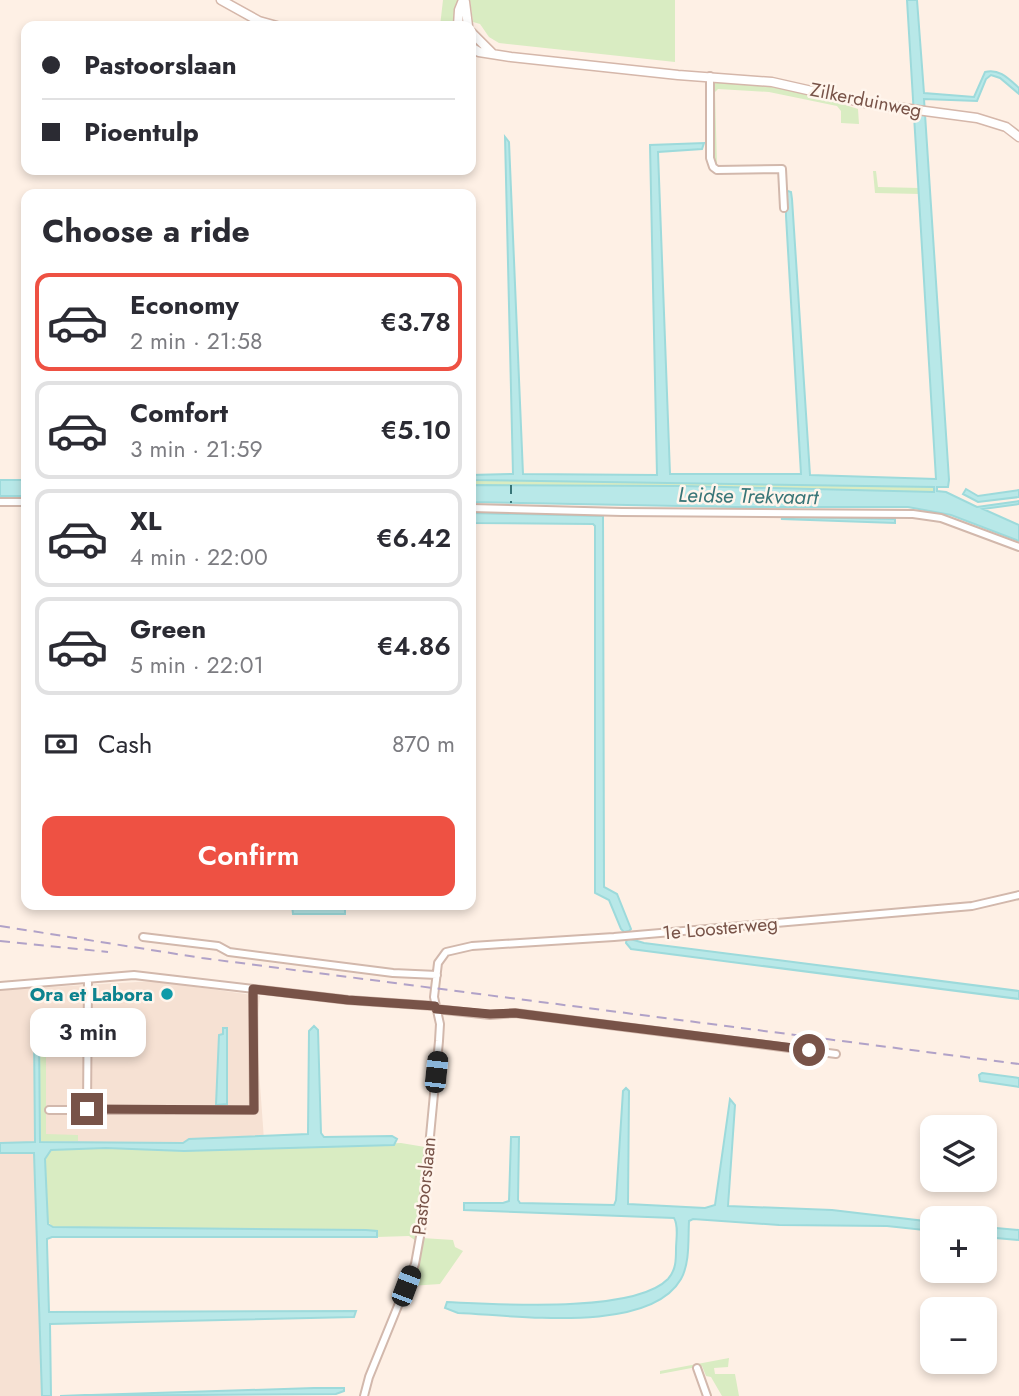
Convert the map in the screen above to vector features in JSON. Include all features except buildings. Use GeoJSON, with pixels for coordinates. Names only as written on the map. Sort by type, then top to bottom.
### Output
{"type":"FeatureCollection","features":[{"type":"Feature","properties":{"kind":"main road"},"geometry":{"type":"LineString","coordinates":[[221,0],[259,21]]}},
{"type":"Feature","properties":{"kind":"main road"},"geometry":{"type":"LineString","coordinates":[[458,21],[459,10],[464,0]]}},
{"type":"Feature","properties":{"kind":"main road"},"geometry":{"type":"LineString","coordinates":[[464,0],[467,21]]}},
{"type":"Feature","properties":{"kind":"main road"},"geometry":{"type":"LineString","coordinates":[[476,37],[492,53]]}},
{"type":"Feature","properties":{"kind":"main road","name":"Zilkerduinweg"},"geometry":{"type":"LineString","coordinates":[[476,50],[678,75],[772,82],[865,103],[984,119],[1006,127],[1019,137]]}},
{"type":"Feature","properties":{"kind":"street"},"geometry":{"type":"LineString","coordinates":[[710,76],[710,158],[713,167],[717,170],[782,169],[784,208]]}},
{"type":"Feature","properties":{"kind":"street"},"geometry":{"type":"LineString","coordinates":[[0,502],[21,502]]}},
{"type":"Feature","properties":{"kind":"street"},"geometry":{"type":"LineString","coordinates":[[476,508],[913,514],[941,518],[1019,547]]}},
{"type":"Feature","properties":{"kind":"street","name":"1e Loosterweg"},"geometry":{"type":"LineString","coordinates":[[436,975],[441,958],[452,949],[972,906],[1019,895]]}},
{"type":"Feature","properties":{"kind":"street"},"geometry":{"type":"LineString","coordinates":[[143,937],[218,946],[229,951],[307,962],[393,973],[436,975],[435,1008]]}},
{"type":"Feature","properties":{"kind":"street"},"geometry":{"type":"LineString","coordinates":[[0,986],[134,975],[348,1000],[490,1014],[515,1013],[836,1054]]}},
{"type":"Feature","properties":{"kind":"street"},"geometry":{"type":"LineString","coordinates":[[87,1109],[88,979]]}},
{"type":"Feature","properties":{"kind":"street"},"geometry":{"type":"LineString","coordinates":[[49,1110],[254,1110],[253,989]]}},
{"type":"Feature","properties":{"kind":"street","name":"Pastoorslaan"},"geometry":{"type":"LineString","coordinates":[[364,1396],[369,1377],[415,1264],[421,1231],[439,1041],[440,1024],[435,1008]]}},
{"type":"Feature","properties":{"kind":"street"},"geometry":{"type":"LineString","coordinates":[[49,1051],[88,1051]]}},
{"type":"Feature","properties":{"kind":"street"},"geometry":{"type":"LineString","coordinates":[[697,1368],[707,1396]]}},
{"type":"Feature","properties":{"kind":"shaded area"},"geometry":{"type":"Polygon","coordinates":[[[155,981],[260,996],[256,1029],[264,1140],[38,1144],[42,1396],[0,1396],[0,990],[155,981]]]}},
{"type":"Feature","properties":{"kind":"green space"},"geometry":{"type":"Polygon","coordinates":[[[443,0],[458,0],[453,21],[441,21],[443,0]]]}},
{"type":"Feature","properties":{"kind":"green space"},"geometry":{"type":"Polygon","coordinates":[[[470,0],[675,0],[675,62],[499,43],[489,37],[480,24],[473,21],[470,0]]]}},
{"type":"Feature","properties":{"kind":"green space"},"geometry":{"type":"Polygon","coordinates":[[[713,81],[769,87],[840,103],[858,109],[859,124],[841,123],[841,111],[837,106],[769,92],[718,89],[715,92],[717,166],[712,163],[713,81]]]}},
{"type":"Feature","properties":{"kind":"green space"},"geometry":{"type":"Polygon","coordinates":[[[873,171],[876,171],[878,187],[919,188],[920,194],[875,193],[873,171]]]}},
{"type":"Feature","properties":{"kind":"green space"},"geometry":{"type":"Polygon","coordinates":[[[476,480],[934,487],[934,492],[684,486],[476,485],[476,480]]]}},
{"type":"Feature","properties":{"kind":"green space"},"geometry":{"type":"Polygon","coordinates":[[[37,1024],[46,1025],[46,1134],[78,1135],[78,1141],[40,1142],[37,1024]]]}},
{"type":"Feature","properties":{"kind":"green space"},"geometry":{"type":"Polygon","coordinates":[[[401,1143],[425,1147],[416,1241],[409,1236],[377,1237],[377,1231],[366,1230],[53,1227],[47,1221],[45,1159],[51,1150],[106,1148],[184,1151],[401,1143]]]}},
{"type":"Feature","properties":{"kind":"green space"},"geometry":{"type":"Polygon","coordinates":[[[422,1238],[453,1240],[455,1247],[463,1251],[440,1284],[410,1286],[417,1266],[422,1238]]]}},
{"type":"Feature","properties":{"kind":"green space"},"geometry":{"type":"Polygon","coordinates":[[[729,1358],[728,1367],[714,1368],[715,1374],[735,1374],[739,1396],[722,1396],[711,1377],[706,1376],[702,1366],[660,1374],[660,1371],[729,1358]]]}},
{"type":"Feature","properties":{"kind":"water","name":"Leidse Trekvaart"},"geometry":{"type":"Polygon","coordinates":[[[907,0],[917,0],[924,93],[974,97],[985,72],[990,71],[1004,75],[1019,88],[1019,94],[1000,78],[991,75],[986,79],[977,101],[924,99],[949,480],[948,487],[937,487],[937,491],[946,492],[977,507],[1019,501],[1019,504],[983,509],[1019,525],[1019,541],[951,515],[908,507],[476,502],[476,485],[684,486],[934,492],[934,487],[476,480],[476,475],[513,474],[505,137],[509,142],[523,474],[657,475],[650,145],[704,143],[702,149],[658,152],[670,474],[801,474],[786,216],[788,191],[791,192],[792,199],[810,475],[936,479],[907,0]]]}},
{"type":"Feature","properties":{"kind":"water"},"geometry":{"type":"Polygon","coordinates":[[[0,480],[21,480],[21,496],[0,496],[0,480]]]}},
{"type":"Feature","properties":{"kind":"water"},"geometry":{"type":"Polygon","coordinates":[[[966,489],[978,496],[1019,490],[1019,497],[978,502],[963,494],[966,489]]]}},
{"type":"Feature","properties":{"kind":"water"},"geometry":{"type":"Polygon","coordinates":[[[476,513],[603,516],[604,887],[617,894],[631,929],[624,932],[609,900],[595,893],[593,524],[476,523],[476,513]]]}},
{"type":"Feature","properties":{"kind":"water"},"geometry":{"type":"Polygon","coordinates":[[[781,519],[895,519],[895,523],[781,519]]]}},
{"type":"Feature","properties":{"kind":"water"},"geometry":{"type":"Polygon","coordinates":[[[293,910],[345,910],[345,914],[293,914],[293,910]]]}},
{"type":"Feature","properties":{"kind":"water"},"geometry":{"type":"Polygon","coordinates":[[[627,938],[644,943],[1019,991],[1019,999],[631,949],[626,943],[627,938]]]}},
{"type":"Feature","properties":{"kind":"water"},"geometry":{"type":"Polygon","coordinates":[[[314,1026],[318,1030],[321,1133],[324,1137],[392,1136],[397,1139],[394,1145],[184,1151],[106,1148],[51,1150],[45,1159],[48,1224],[53,1227],[366,1230],[377,1231],[377,1237],[52,1237],[47,1239],[49,1312],[356,1311],[354,1317],[50,1324],[51,1396],[42,1396],[34,1153],[0,1153],[0,1143],[35,1142],[34,1033],[39,1031],[40,1142],[183,1143],[189,1139],[308,1134],[309,1031],[314,1026]]]}},
{"type":"Feature","properties":{"kind":"water"},"geometry":{"type":"Polygon","coordinates":[[[223,1028],[227,1028],[227,1104],[216,1105],[219,1035],[223,1034],[223,1028]]]}},
{"type":"Feature","properties":{"kind":"water"},"geometry":{"type":"Polygon","coordinates":[[[982,1073],[1019,1078],[1019,1087],[980,1081],[979,1075],[982,1073]]]}},
{"type":"Feature","properties":{"kind":"water"},"geometry":{"type":"Polygon","coordinates":[[[626,1088],[629,1091],[628,1204],[705,1208],[715,1205],[730,1099],[735,1105],[728,1206],[832,1210],[920,1220],[920,1230],[693,1219],[689,1221],[687,1259],[681,1279],[665,1297],[641,1308],[611,1315],[545,1318],[458,1313],[445,1308],[447,1302],[529,1305],[596,1302],[626,1298],[651,1290],[668,1279],[676,1261],[677,1229],[674,1218],[464,1210],[464,1203],[509,1201],[511,1137],[519,1137],[520,1203],[614,1205],[623,1091],[626,1088]]]}},
{"type":"Feature","properties":{"kind":"water"},"geometry":{"type":"Polygon","coordinates":[[[997,1228],[1019,1230],[1019,1240],[997,1238],[997,1228]]]}},
{"type":"Feature","properties":{"kind":"water"},"geometry":{"type":"Polygon","coordinates":[[[344,1388],[344,1391],[336,1394],[60,1396],[344,1388]]]}},
{"type":"Feature","properties":{"kind":"ferry route"},"geometry":{"type":"LineString","coordinates":[[511,485],[511,503]]}},
{"type":"Feature","properties":{"kind":"railway"},"geometry":{"type":"LineString","coordinates":[[0,926],[202,958],[1019,1064]]}},
{"type":"Feature","properties":{"kind":"railway"},"geometry":{"type":"LineString","coordinates":[[0,941],[108,952]]}},
{"type":"Feature","properties":{"kind":"place","name":"Ora et Labora"},"geometry":{"type":"Point","coordinates":[167,994]}},
{"type":"Feature","properties":{"kind":"route"},"geometry":{"type":"LineString","coordinates":[[87,1109],[254,1110],[253,989],[348,1000],[435,1006],[436,1009],[490,1014],[515,1013],[809,1050]]}}]}
